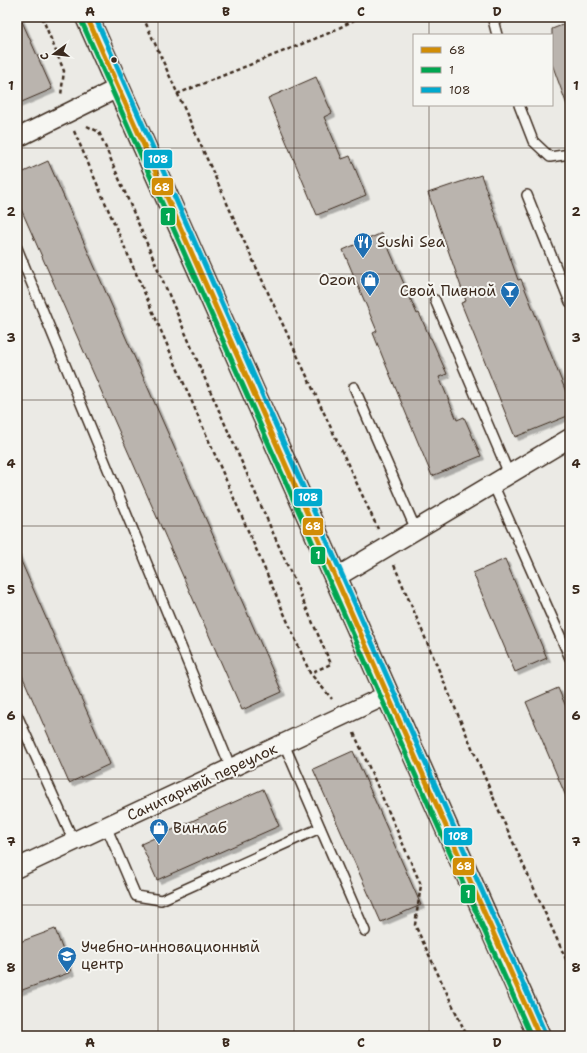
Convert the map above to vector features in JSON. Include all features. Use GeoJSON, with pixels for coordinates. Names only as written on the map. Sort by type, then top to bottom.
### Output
{"type":"FeatureCollection","features":[{"type":"Feature","properties":{"kind":"highway"},"geometry":{"type":"LineString","coordinates":[[87,17],[387,695],[540,1036]]}},
{"type":"Feature","properties":{"kind":"street"},"geometry":{"type":"LineString","coordinates":[[17,138],[118,88]]}},
{"type":"Feature","properties":{"kind":"street"},"geometry":{"type":"LineString","coordinates":[[335,578],[570,438]]}},
{"type":"Feature","properties":{"kind":"street","name":"Санитарный переулок"},"geometry":{"type":"LineString","coordinates":[[17,868],[387,695]]}},
{"type":"Feature","properties":{"kind":"lane"},"geometry":{"type":"LineString","coordinates":[[497,34],[493,20],[501,17]]}},
{"type":"Feature","properties":{"kind":"lane"},"geometry":{"type":"LineString","coordinates":[[519,106],[533,141],[550,157],[570,154]]}},
{"type":"Feature","properties":{"kind":"lane"},"geometry":{"type":"LineString","coordinates":[[527,195],[570,302]]}},
{"type":"Feature","properties":{"kind":"lane"},"geometry":{"type":"LineString","coordinates":[[17,248],[231,768]]}},
{"type":"Feature","properties":{"kind":"lane"},"geometry":{"type":"LineString","coordinates":[[435,300],[509,474]]}},
{"type":"Feature","properties":{"kind":"lane"},"geometry":{"type":"LineString","coordinates":[[354,387],[416,530]]}},
{"type":"Feature","properties":{"kind":"lane"},"geometry":{"type":"LineString","coordinates":[[493,484],[570,658]]}},
{"type":"Feature","properties":{"kind":"lane"},"geometry":{"type":"LineString","coordinates":[[17,715],[74,842]]}},
{"type":"Feature","properties":{"kind":"lane"},"geometry":{"type":"LineString","coordinates":[[284,744],[365,931]]}},
{"type":"Feature","properties":{"kind":"lane"},"geometry":{"type":"LineString","coordinates":[[106,826],[136,896],[161,900],[320,828]]}},
{"type":"Feature","properties":{"kind":"path"},"geometry":{"type":"LineString","coordinates":[[42,17],[64,71],[60,102],[310,673],[346,714],[421,885],[415,926],[467,1036]]}},
{"type":"Feature","properties":{"kind":"path"},"geometry":{"type":"LineString","coordinates":[[143,17],[386,548],[570,968]]}},
{"type":"Feature","properties":{"kind":"path"},"geometry":{"type":"LineString","coordinates":[[177,94],[322,36],[360,17]]}},
{"type":"Feature","properties":{"kind":"path"},"geometry":{"type":"LineString","coordinates":[[66,114],[99,132],[209,388],[332,664],[310,673]]}},
{"type":"Feature","properties":{"kind":"building"},"geometry":{"type":"Polygon","coordinates":[[[17,17],[20,17],[52,89],[17,104],[17,17]]]}},
{"type":"Feature","properties":{"kind":"building"},"geometry":{"type":"Polygon","coordinates":[[[570,22],[570,108],[568,108],[553,67],[552,29],[570,22]]]}},
{"type":"Feature","properties":{"kind":"building"},"geometry":{"type":"Polygon","coordinates":[[[316,77],[332,113],[324,117],[342,159],[350,156],[366,195],[317,215],[268,98],[316,77]]]}},
{"type":"Feature","properties":{"kind":"building"},"geometry":{"type":"Polygon","coordinates":[[[48,161],[282,692],[242,710],[17,200],[17,175],[48,161]]]}},
{"type":"Feature","properties":{"kind":"building"},"geometry":{"type":"Polygon","coordinates":[[[481,175],[518,280],[521,279],[570,402],[570,415],[515,437],[461,303],[466,301],[428,193],[481,175]]]}},
{"type":"Feature","properties":{"kind":"building"},"geometry":{"type":"Polygon","coordinates":[[[382,233],[417,314],[419,313],[447,374],[439,377],[457,420],[464,417],[481,456],[432,476],[373,333],[377,331],[343,250],[382,233]]]}},
{"type":"Feature","properties":{"kind":"building"},"geometry":{"type":"Polygon","coordinates":[[[17,552],[110,764],[69,783],[17,664],[17,552]]]}},
{"type":"Feature","properties":{"kind":"building"},"geometry":{"type":"Polygon","coordinates":[[[505,559],[547,658],[515,672],[473,573],[505,559]]]}},
{"type":"Feature","properties":{"kind":"building"},"geometry":{"type":"Polygon","coordinates":[[[558,688],[570,716],[570,806],[526,702],[558,688]]]}},
{"type":"Feature","properties":{"kind":"building"},"geometry":{"type":"Polygon","coordinates":[[[353,751],[421,905],[381,922],[313,769],[353,751]]]}},
{"type":"Feature","properties":{"kind":"building"},"geometry":{"type":"Polygon","coordinates":[[[263,789],[279,826],[157,880],[141,844],[263,789]]]}},
{"type":"Feature","properties":{"kind":"building"},"geometry":{"type":"Polygon","coordinates":[[[55,929],[71,972],[17,992],[17,943],[55,929]]]}},
{"type":"Feature","properties":{"kind":"transit line","name":"68"},"geometry":{"type":"LineString","coordinates":[[87,17],[539,1036]]}},
{"type":"Feature","properties":{"kind":"transit line","name":"108"},"geometry":{"type":"LineString","coordinates":[[95,17],[545,1033]]}},
{"type":"Feature","properties":{"kind":"transit line","name":"1"},"geometry":{"type":"LineString","coordinates":[[81,20],[531,1036]]}},
{"type":"Feature","properties":{"kind":"place","name":"Sushi Sea"},"geometry":{"type":"Point","coordinates":[363,259]}},
{"type":"Feature","properties":{"kind":"place","name":"Ozon"},"geometry":{"type":"Point","coordinates":[370,297]}},
{"type":"Feature","properties":{"kind":"place","name":"Свой Пивной"},"geometry":{"type":"Point","coordinates":[510,308]}},
{"type":"Feature","properties":{"kind":"place","name":"Винлаб"},"geometry":{"type":"Point","coordinates":[159,845]}},
{"type":"Feature","properties":{"kind":"place","name":"Учебно-инновационный центр"},"geometry":{"type":"Point","coordinates":[67,973]}}]}
